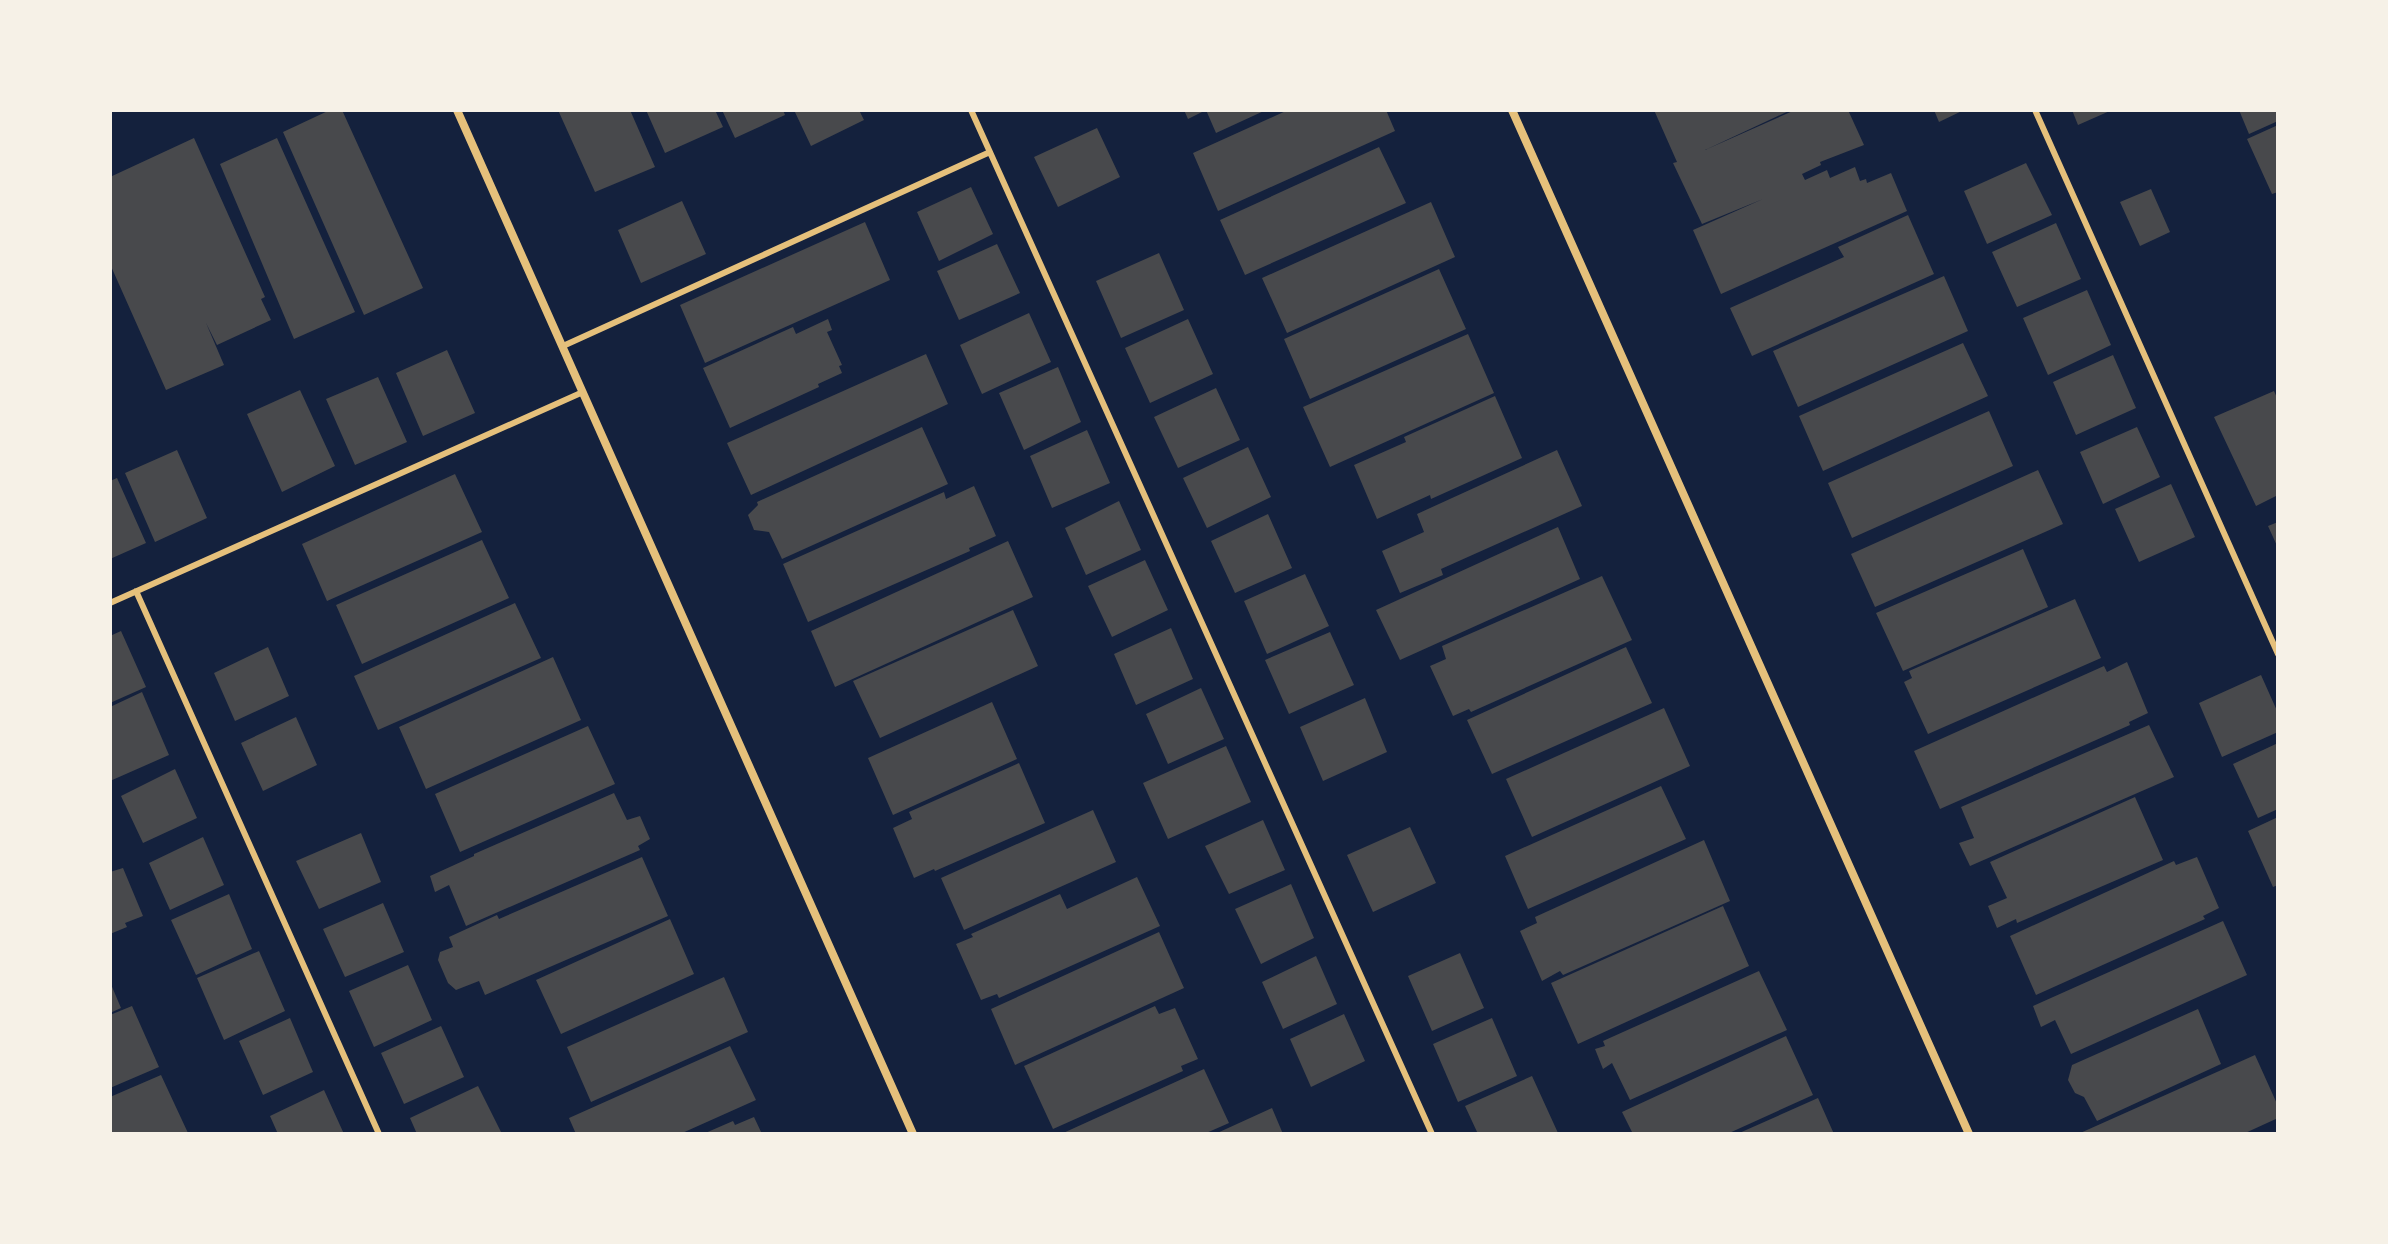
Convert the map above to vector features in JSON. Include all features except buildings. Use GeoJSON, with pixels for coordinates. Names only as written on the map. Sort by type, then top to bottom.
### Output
{"type":"FeatureCollection","features":[{"type":"Feature","properties":{"kind":"street"},"geometry":{"type":"LineString","coordinates":[[457,110],[913,1134]]}},
{"type":"Feature","properties":{"kind":"street"},"geometry":{"type":"LineString","coordinates":[[1512,110],[1969,1134]]}},
{"type":"Feature","properties":{"kind":"lane"},"geometry":{"type":"LineString","coordinates":[[971,110],[1432,1134]]}},
{"type":"Feature","properties":{"kind":"lane"},"geometry":{"type":"LineString","coordinates":[[2035,110],[2278,654]]}},
{"type":"Feature","properties":{"kind":"lane"},"geometry":{"type":"LineString","coordinates":[[563,346],[990,152]]}},
{"type":"Feature","properties":{"kind":"lane"},"geometry":{"type":"LineString","coordinates":[[110,603],[583,392]]}},
{"type":"Feature","properties":{"kind":"lane"},"geometry":{"type":"LineString","coordinates":[[136,591],[379,1134]]}}]}
